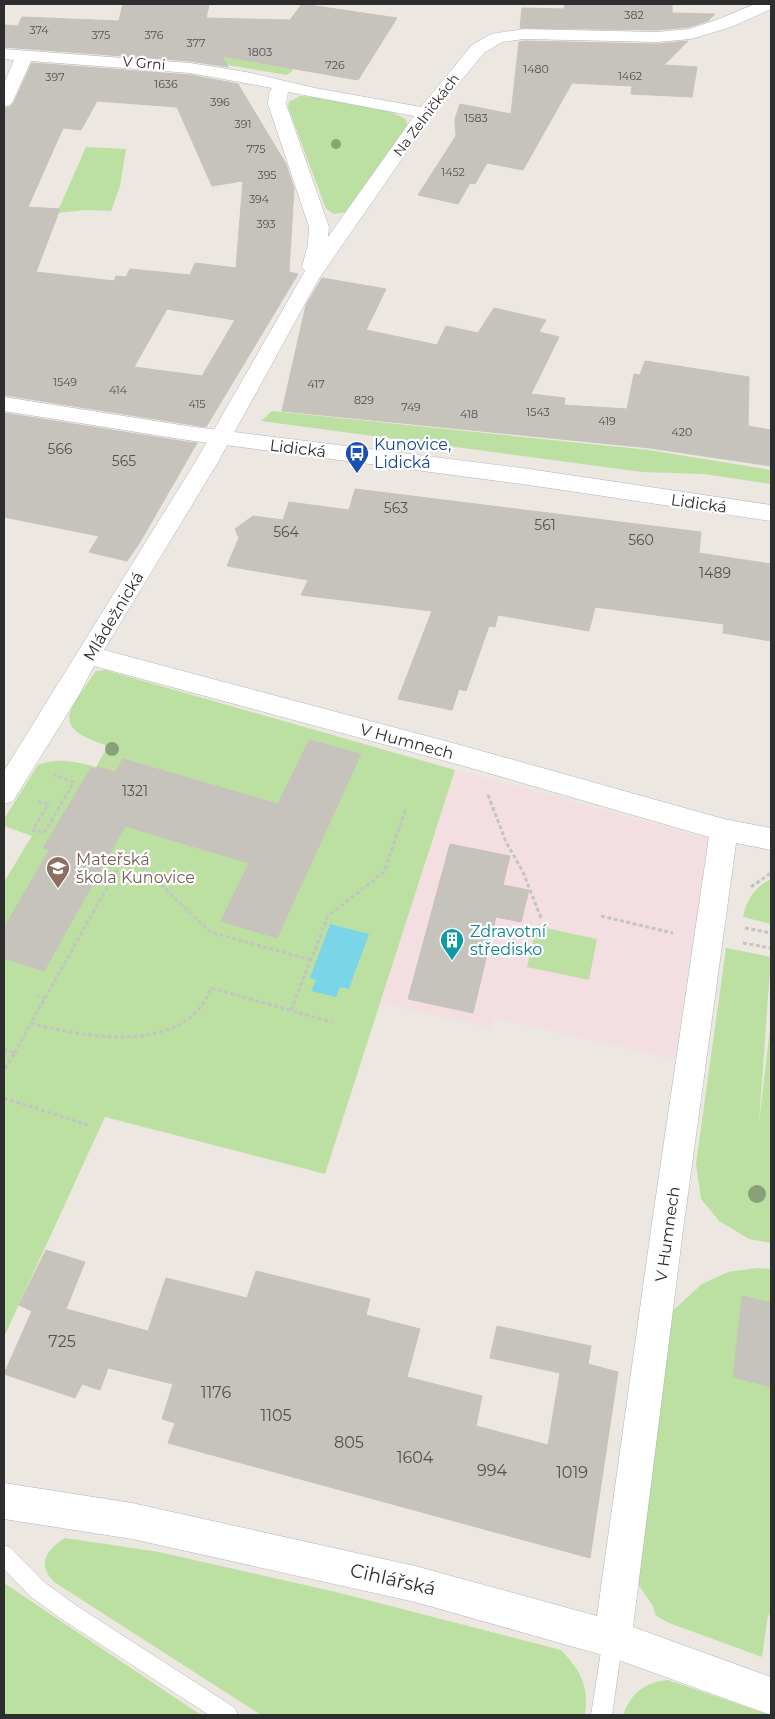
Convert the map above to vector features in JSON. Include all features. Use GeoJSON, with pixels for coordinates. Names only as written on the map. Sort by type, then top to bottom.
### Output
{"type":"FeatureCollection","features":[{"type":"Feature","properties":{"kind":"street","name":"Na Zelničkách"},"geometry":{"type":"LineString","coordinates":[[220,438],[308,280],[425,113],[478,48],[497,38],[524,34],[674,36],[706,30],[759,8]]}},
{"type":"Feature","properties":{"kind":"street","name":"V Grni"},"geometry":{"type":"LineString","coordinates":[[4,54],[96,59],[190,68],[425,113]]}},
{"type":"Feature","properties":{"kind":"street"},"geometry":{"type":"LineString","coordinates":[[4,101],[25,56]]}},
{"type":"Feature","properties":{"kind":"street"},"geometry":{"type":"LineString","coordinates":[[283,86],[278,93],[277,104],[320,227],[318,244],[308,280]]}},
{"type":"Feature","properties":{"kind":"street","name":"Lidická"},"geometry":{"type":"LineString","coordinates":[[4,404],[220,438],[528,477],[771,513]]}},
{"type":"Feature","properties":{"kind":"street","name":"Mládežnická"},"geometry":{"type":"LineString","coordinates":[[8,786],[70,688],[88,655],[220,438]]}},
{"type":"Feature","properties":{"kind":"street","name":"V Humnech"},"geometry":{"type":"LineString","coordinates":[[88,655],[464,756],[724,830],[771,840]]}},
{"type":"Feature","properties":{"kind":"street","name":"V Humnech"},"geometry":{"type":"LineString","coordinates":[[613,1639],[724,830]]}},
{"type":"Feature","properties":{"kind":"street","name":"Cihlářská"},"geometry":{"type":"LineString","coordinates":[[4,1501],[132,1521],[349,1568],[463,1596],[613,1639],[771,1696]]}},
{"type":"Feature","properties":{"kind":"lane"},"geometry":{"type":"LineString","coordinates":[[4,1555],[37,1588],[67,1610],[228,1715]]}},
{"type":"Feature","properties":{"kind":"lane"},"geometry":{"type":"LineString","coordinates":[[601,1715],[613,1639]]}},
{"type":"Feature","properties":{"kind":"path"},"geometry":{"type":"LineString","coordinates":[[55,775],[60,768]]}},
{"type":"Feature","properties":{"kind":"path"},"geometry":{"type":"LineString","coordinates":[[31,800],[48,804],[33,830],[44,833],[74,782],[47,773]]}},
{"type":"Feature","properties":{"kind":"path"},"geometry":{"type":"LineString","coordinates":[[487,791],[506,842],[523,872],[541,918]]}},
{"type":"Feature","properties":{"kind":"path"},"geometry":{"type":"LineString","coordinates":[[291,1010],[328,916],[384,872],[406,808]]}},
{"type":"Feature","properties":{"kind":"path"},"geometry":{"type":"LineString","coordinates":[[4,1071],[127,852],[210,932],[311,960]]}},
{"type":"Feature","properties":{"kind":"path"},"geometry":{"type":"LineString","coordinates":[[601,916],[708,941]]}},
{"type":"Feature","properties":{"kind":"path"},"geometry":{"type":"LineString","coordinates":[[31,1023],[69,1032],[105,1035],[143,1034],[162,1031],[186,1019],[204,1002],[210,988],[332,1022]]}},
{"type":"Feature","properties":{"kind":"path"},"geometry":{"type":"LineString","coordinates":[[36,996],[45,998]]}},
{"type":"Feature","properties":{"kind":"path"},"geometry":{"type":"LineString","coordinates":[[4,1049],[14,1053]]}},
{"type":"Feature","properties":{"kind":"path"},"geometry":{"type":"LineString","coordinates":[[4,1098],[88,1126]]}},
{"type":"Feature","properties":{"kind":"shaded area"},"geometry":{"type":"Polygon","coordinates":[[[455,770],[711,839],[674,1059],[494,1018],[491,1028],[377,1002],[455,770]]]}},
{"type":"Feature","properties":{"kind":"green space"},"geometry":{"type":"Polygon","coordinates":[[[179,51],[302,56],[293,70],[287,75],[185,58],[179,51]]]}},
{"type":"Feature","properties":{"kind":"green space"},"geometry":{"type":"Polygon","coordinates":[[[300,96],[372,107],[399,115],[406,120],[408,127],[348,212],[334,214],[326,209],[288,107],[289,102],[300,96]]]}},
{"type":"Feature","properties":{"kind":"green space"},"geometry":{"type":"Polygon","coordinates":[[[86,147],[126,149],[120,186],[111,211],[85,210],[57,213],[86,147]]]}},
{"type":"Feature","properties":{"kind":"green space"},"geometry":{"type":"Polygon","coordinates":[[[272,411],[649,450],[771,470],[771,484],[704,474],[642,472],[261,421],[272,411]]]}},
{"type":"Feature","properties":{"kind":"green space"},"geometry":{"type":"Polygon","coordinates":[[[105,670],[455,770],[325,1174],[105,1117],[4,1337],[4,882],[32,836],[4,826],[4,819],[38,765],[60,761],[96,767],[108,746],[77,732],[71,724],[69,716],[78,697],[96,671],[105,670]]]}},
{"type":"Feature","properties":{"kind":"green space"},"geometry":{"type":"Polygon","coordinates":[[[771,879],[771,924],[743,917],[746,905],[752,895],[760,886],[771,879]]]}},
{"type":"Feature","properties":{"kind":"green space"},"geometry":{"type":"Polygon","coordinates":[[[536,926],[597,939],[589,980],[527,967],[536,926]]]}},
{"type":"Feature","properties":{"kind":"green space"},"geometry":{"type":"Polygon","coordinates":[[[726,948],[771,957],[759,1123],[771,1019],[771,1243],[749,1239],[719,1221],[701,1199],[696,1164],[726,948]]]}},
{"type":"Feature","properties":{"kind":"green space"},"geometry":{"type":"Polygon","coordinates":[[[757,1268],[771,1269],[771,1616],[768,1615],[762,1657],[669,1623],[656,1616],[653,1606],[638,1584],[669,1314],[702,1284],[728,1272],[757,1268]]]}},
{"type":"Feature","properties":{"kind":"green space"},"geometry":{"type":"Polygon","coordinates":[[[65,1538],[159,1552],[336,1592],[561,1650],[574,1665],[582,1680],[586,1696],[585,1715],[261,1715],[54,1582],[46,1569],[46,1557],[53,1547],[65,1538]]]}},
{"type":"Feature","properties":{"kind":"green space"},"geometry":{"type":"Polygon","coordinates":[[[4,1583],[201,1715],[4,1715],[4,1583]]]}},
{"type":"Feature","properties":{"kind":"green space"},"geometry":{"type":"Polygon","coordinates":[[[668,1680],[770,1715],[623,1715],[630,1701],[640,1690],[652,1683],[668,1680]]]}},
{"type":"Feature","properties":{"kind":"water"},"geometry":{"type":"Polygon","coordinates":[[[330,924],[369,934],[349,989],[340,987],[336,997],[311,991],[316,980],[310,978],[330,924]]]}},
{"type":"Feature","properties":{"kind":"building"},"geometry":{"type":"Polygon","coordinates":[[[123,4],[209,5],[206,18],[290,20],[302,4],[397,18],[358,80],[222,56],[228,67],[190,61],[4,47],[4,25],[18,26],[22,17],[119,21],[123,4]]]}},
{"type":"Feature","properties":{"kind":"building"},"geometry":{"type":"Polygon","coordinates":[[[565,4],[672,4],[672,13],[715,14],[708,21],[689,27],[657,30],[520,28],[522,8],[564,9],[565,4]]]}},
{"type":"Feature","properties":{"kind":"building"},"geometry":{"type":"Polygon","coordinates":[[[688,41],[664,65],[697,67],[692,97],[631,94],[632,86],[572,83],[523,170],[487,163],[475,184],[470,183],[458,204],[418,195],[456,136],[455,119],[460,104],[511,114],[519,42],[657,44],[688,41]]]}},
{"type":"Feature","properties":{"kind":"building"},"geometry":{"type":"Polygon","coordinates":[[[32,63],[190,75],[238,84],[286,164],[294,189],[289,272],[298,274],[206,427],[4,395],[4,108],[10,107],[32,63]],[[97,101],[81,130],[63,128],[28,207],[60,209],[36,272],[114,281],[116,276],[126,277],[130,269],[190,275],[195,263],[236,268],[243,181],[212,186],[177,107],[97,101]],[[167,309],[134,367],[202,376],[235,320],[167,309]]]}},
{"type":"Feature","properties":{"kind":"building"},"geometry":{"type":"Polygon","coordinates":[[[322,278],[386,289],[366,330],[437,345],[446,326],[478,333],[494,308],[546,320],[539,332],[559,337],[531,394],[565,398],[564,405],[627,409],[634,374],[640,375],[645,361],[749,377],[748,426],[771,430],[771,466],[650,448],[282,411],[306,305],[322,278]]]}},
{"type":"Feature","properties":{"kind":"building"},"geometry":{"type":"Polygon","coordinates":[[[4,413],[197,443],[127,561],[89,552],[99,536],[4,517],[4,413]]]}},
{"type":"Feature","properties":{"kind":"building"},"geometry":{"type":"Polygon","coordinates":[[[355,489],[701,532],[699,553],[771,564],[771,641],[723,633],[724,624],[595,607],[589,631],[498,615],[495,627],[489,626],[466,691],[459,689],[452,710],[398,699],[432,611],[301,595],[308,580],[227,566],[239,538],[235,529],[253,516],[283,520],[289,502],[349,510],[355,489]]]}},
{"type":"Feature","properties":{"kind":"building"},"geometry":{"type":"Polygon","coordinates":[[[309,740],[361,754],[277,938],[221,921],[249,863],[125,826],[44,971],[4,958],[4,928],[50,849],[43,848],[91,768],[97,769],[98,767],[115,772],[123,759],[278,804],[309,740]]]}},
{"type":"Feature","properties":{"kind":"building","name":"Zdravotní středisko"},"geometry":{"type":"Polygon","coordinates":[[[450,844],[510,856],[503,885],[529,890],[521,922],[496,917],[473,1013],[408,999],[450,844]]]}},
{"type":"Feature","properties":{"kind":"building"},"geometry":{"type":"Polygon","coordinates":[[[46,1250],[85,1262],[66,1309],[148,1331],[166,1278],[247,1298],[256,1271],[370,1299],[366,1315],[420,1329],[407,1377],[482,1396],[476,1426],[548,1445],[560,1373],[490,1358],[497,1326],[591,1346],[588,1364],[618,1372],[590,1558],[168,1443],[175,1423],[162,1419],[173,1384],[108,1368],[100,1390],[82,1384],[75,1398],[4,1374],[32,1311],[19,1305],[46,1250]]]}},
{"type":"Feature","properties":{"kind":"building"},"geometry":{"type":"Polygon","coordinates":[[[742,1296],[771,1303],[771,1387],[733,1377],[742,1296]]]}},
{"type":"Feature","properties":{"kind":"place","name":"Kunovice, Lidická"},"geometry":{"type":"Point","coordinates":[357,474]}},
{"type":"Feature","properties":{"kind":"place","name":"Mateřská škola Kunovice"},"geometry":{"type":"Point","coordinates":[58,889]}},
{"type":"Feature","properties":{"kind":"place","name":"Zdravotní středisko"},"geometry":{"type":"Point","coordinates":[452,961]}}]}
